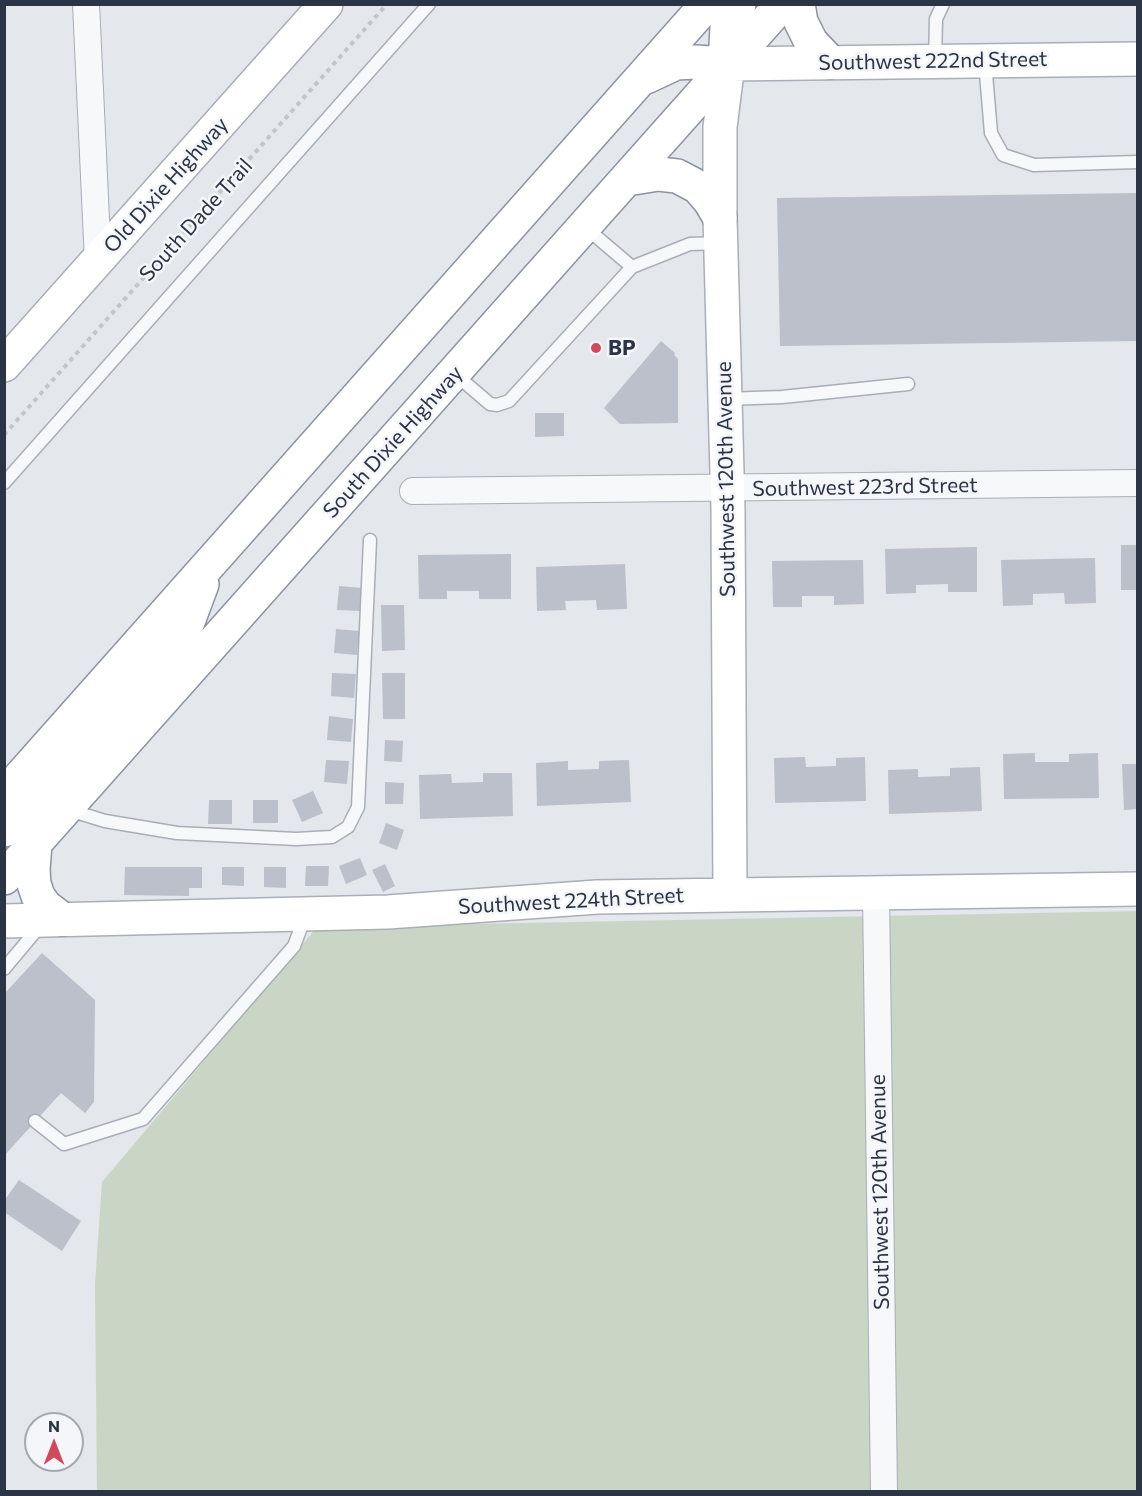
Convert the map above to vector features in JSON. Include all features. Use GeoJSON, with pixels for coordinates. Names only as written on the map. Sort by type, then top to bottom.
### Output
{"type":"FeatureCollection","features":[{"type":"Feature","properties":{"kind":"main road","name":"Old Dixie Highway"},"geometry":{"type":"LineString","coordinates":[[4,365],[326,4]]}},
{"type":"Feature","properties":{"kind":"main road"},"geometry":{"type":"LineString","coordinates":[[4,795],[707,4]]}},
{"type":"Feature","properties":{"kind":"main road","name":"Southwest 120th Avenue"},"geometry":{"type":"LineString","coordinates":[[730,895],[727,489],[720,127],[728,64],[727,27],[739,4]]}},
{"type":"Feature","properties":{"kind":"main road","name":"South Dixie Highway"},"geometry":{"type":"LineString","coordinates":[[4,878],[782,4]]}},
{"type":"Feature","properties":{"kind":"main road"},"geometry":{"type":"LineString","coordinates":[[798,4],[801,22],[811,42],[830,62]]}},
{"type":"Feature","properties":{"kind":"main road","name":"Southwest 222nd Street"},"geometry":{"type":"LineString","coordinates":[[642,79],[676,63],[695,62],[728,64],[1137,59]]}},
{"type":"Feature","properties":{"kind":"main road"},"geometry":{"type":"LineString","coordinates":[[627,178],[658,174],[677,176],[698,188],[710,201],[721,230]]}},
{"type":"Feature","properties":{"kind":"main road"},"geometry":{"type":"LineString","coordinates":[[4,830],[183,635],[210,563]]}},
{"type":"Feature","properties":{"kind":"main road"},"geometry":{"type":"LineString","coordinates":[[35,844],[33,870],[36,890],[53,920]]}},
{"type":"Feature","properties":{"kind":"main road","name":"Southwest 224th Street"},"geometry":{"type":"LineString","coordinates":[[4,921],[388,912],[597,897],[1137,889]]}},
{"type":"Feature","properties":{"kind":"street"},"geometry":{"type":"LineString","coordinates":[[86,4],[98,262]]}},
{"type":"Feature","properties":{"kind":"street","name":"Southwest 223rd Street"},"geometry":{"type":"LineString","coordinates":[[413,491],[1137,483]]}},
{"type":"Feature","properties":{"kind":"street","name":"Southwest 120th Avenue"},"geometry":{"type":"LineString","coordinates":[[876,892],[884,1491]]}},
{"type":"Feature","properties":{"kind":"lane"},"geometry":{"type":"LineString","coordinates":[[4,483],[429,4]]}},
{"type":"Feature","properties":{"kind":"lane"},"geometry":{"type":"LineString","coordinates":[[935,61],[936,19],[943,4]]}},
{"type":"Feature","properties":{"kind":"lane"},"geometry":{"type":"LineString","coordinates":[[985,61],[991,134],[1003,155],[1034,165],[1137,162]]}},
{"type":"Feature","properties":{"kind":"lane"},"geometry":{"type":"LineString","coordinates":[[585,227],[632,267]]}},
{"type":"Feature","properties":{"kind":"lane"},"geometry":{"type":"LineString","coordinates":[[454,374],[490,404],[497,405],[509,401],[632,267],[721,230]]}},
{"type":"Feature","properties":{"kind":"lane"},"geometry":{"type":"LineString","coordinates":[[725,399],[782,397],[908,384]]}},
{"type":"Feature","properties":{"kind":"lane"},"geometry":{"type":"LineString","coordinates":[[66,810],[105,822],[177,833],[296,839],[332,837],[348,827],[358,807],[370,540]]}},
{"type":"Feature","properties":{"kind":"lane"},"geometry":{"type":"LineString","coordinates":[[35,1121],[64,1144],[142,1119],[294,946],[307,913]]}},
{"type":"Feature","properties":{"kind":"lane"},"geometry":{"type":"LineString","coordinates":[[4,969],[53,920]]}},
{"type":"Feature","properties":{"kind":"path","name":"South Dade Trail"},"geometry":{"type":"LineString","coordinates":[[4,435],[387,4]]}},
{"type":"Feature","properties":{"kind":"green space"},"geometry":{"type":"Polygon","coordinates":[[[1137,911],[1137,1491],[97,1492],[95,1284],[102,1182],[317,927],[1137,911]]]}},
{"type":"Feature","properties":{"kind":"building"},"geometry":{"type":"Polygon","coordinates":[[[1138,193],[1138,341],[780,346],[777,198],[1138,193]]]}},
{"type":"Feature","properties":{"kind":"building"},"geometry":{"type":"Polygon","coordinates":[[[661,341],[675,353],[678,359],[678,423],[620,424],[604,408],[661,341]]]}},
{"type":"Feature","properties":{"kind":"building"},"geometry":{"type":"Polygon","coordinates":[[[535,413],[564,413],[564,436],[535,437],[535,413]]]}},
{"type":"Feature","properties":{"kind":"building"},"geometry":{"type":"Polygon","coordinates":[[[1121,545],[1138,545],[1138,590],[1121,590],[1121,545]]]}},
{"type":"Feature","properties":{"kind":"building"},"geometry":{"type":"Polygon","coordinates":[[[977,547],[977,592],[948,592],[948,584],[916,585],[916,593],[886,594],[885,549],[977,547]]]}},
{"type":"Feature","properties":{"kind":"building"},"geometry":{"type":"Polygon","coordinates":[[[511,554],[511,599],[479,599],[479,591],[447,591],[447,599],[419,599],[418,555],[511,554]]]}},
{"type":"Feature","properties":{"kind":"building"},"geometry":{"type":"Polygon","coordinates":[[[1095,558],[1096,603],[1065,604],[1064,593],[1033,594],[1033,605],[1003,606],[1001,560],[1095,558]]]}},
{"type":"Feature","properties":{"kind":"building"},"geometry":{"type":"Polygon","coordinates":[[[863,560],[864,604],[834,605],[834,596],[802,596],[802,607],[773,607],[772,561],[863,560]]]}},
{"type":"Feature","properties":{"kind":"building"},"geometry":{"type":"Polygon","coordinates":[[[625,564],[627,609],[597,610],[596,600],[565,601],[566,610],[537,611],[536,567],[625,564]]]}},
{"type":"Feature","properties":{"kind":"building"},"geometry":{"type":"Polygon","coordinates":[[[339,586],[363,588],[361,611],[337,610],[339,586]]]}},
{"type":"Feature","properties":{"kind":"building"},"geometry":{"type":"Polygon","coordinates":[[[381,605],[404,605],[405,650],[382,651],[381,605]]]}},
{"type":"Feature","properties":{"kind":"building"},"geometry":{"type":"Polygon","coordinates":[[[336,629],[359,631],[357,655],[334,653],[336,629]]]}},
{"type":"Feature","properties":{"kind":"building"},"geometry":{"type":"Polygon","coordinates":[[[332,673],[356,674],[354,698],[331,696],[332,673]]]}},
{"type":"Feature","properties":{"kind":"building"},"geometry":{"type":"Polygon","coordinates":[[[382,673],[405,673],[405,719],[383,719],[382,673]]]}},
{"type":"Feature","properties":{"kind":"building"},"geometry":{"type":"Polygon","coordinates":[[[329,716],[353,719],[351,742],[327,740],[329,716]]]}},
{"type":"Feature","properties":{"kind":"building"},"geometry":{"type":"Polygon","coordinates":[[[385,740],[403,741],[402,762],[384,761],[385,740]]]}},
{"type":"Feature","properties":{"kind":"building"},"geometry":{"type":"Polygon","coordinates":[[[1035,753],[1035,762],[1069,762],[1069,754],[1098,753],[1099,798],[1004,799],[1003,754],[1035,753]]]}},
{"type":"Feature","properties":{"kind":"building"},"geometry":{"type":"Polygon","coordinates":[[[805,757],[806,767],[836,766],[836,758],[865,757],[866,801],[775,803],[774,758],[805,757]]]}},
{"type":"Feature","properties":{"kind":"building"},"geometry":{"type":"Polygon","coordinates":[[[326,760],[349,761],[347,784],[324,782],[326,760]]]}},
{"type":"Feature","properties":{"kind":"building"},"geometry":{"type":"Polygon","coordinates":[[[629,760],[631,802],[537,806],[536,763],[568,761],[568,770],[599,769],[599,761],[629,760]]]}},
{"type":"Feature","properties":{"kind":"building"},"geometry":{"type":"Polygon","coordinates":[[[1122,764],[1138,764],[1138,809],[1124,810],[1122,764]]]}},
{"type":"Feature","properties":{"kind":"building"},"geometry":{"type":"Polygon","coordinates":[[[980,767],[982,811],[889,814],[888,770],[918,769],[918,777],[950,776],[950,768],[980,767]]]}},
{"type":"Feature","properties":{"kind":"building"},"geometry":{"type":"Polygon","coordinates":[[[483,773],[512,773],[513,816],[420,819],[419,775],[451,774],[452,783],[483,782],[483,773]]]}},
{"type":"Feature","properties":{"kind":"building"},"geometry":{"type":"Polygon","coordinates":[[[385,782],[404,783],[403,804],[385,804],[385,782]]]}},
{"type":"Feature","properties":{"kind":"building"},"geometry":{"type":"Polygon","coordinates":[[[313,791],[323,813],[302,822],[292,800],[313,791]]]}},
{"type":"Feature","properties":{"kind":"building"},"geometry":{"type":"Polygon","coordinates":[[[209,800],[232,800],[232,824],[208,824],[209,800]]]}},
{"type":"Feature","properties":{"kind":"building"},"geometry":{"type":"Polygon","coordinates":[[[253,800],[278,800],[278,823],[253,823],[253,800]]]}},
{"type":"Feature","properties":{"kind":"building"},"geometry":{"type":"Polygon","coordinates":[[[386,823],[404,830],[397,850],[379,843],[386,823]]]}},
{"type":"Feature","properties":{"kind":"building"},"geometry":{"type":"Polygon","coordinates":[[[360,858],[367,875],[346,884],[339,866],[360,858]]]}},
{"type":"Feature","properties":{"kind":"building"},"geometry":{"type":"Polygon","coordinates":[[[385,864],[395,886],[383,892],[372,870],[385,864]]]}},
{"type":"Feature","properties":{"kind":"building"},"geometry":{"type":"Polygon","coordinates":[[[306,866],[329,866],[328,886],[305,886],[306,866]]]}},
{"type":"Feature","properties":{"kind":"building"},"geometry":{"type":"Polygon","coordinates":[[[125,867],[202,867],[202,888],[189,888],[189,896],[124,895],[125,867]]]}},
{"type":"Feature","properties":{"kind":"building"},"geometry":{"type":"Polygon","coordinates":[[[222,867],[244,867],[244,886],[222,885],[222,867]]]}},
{"type":"Feature","properties":{"kind":"building"},"geometry":{"type":"Polygon","coordinates":[[[264,867],[286,867],[286,888],[264,887],[264,867]]]}},
{"type":"Feature","properties":{"kind":"building"},"geometry":{"type":"Polygon","coordinates":[[[42,953],[95,1000],[94,1102],[85,1113],[61,1093],[4,1156],[4,994],[42,953]]]}},
{"type":"Feature","properties":{"kind":"building"},"geometry":{"type":"Polygon","coordinates":[[[19,1180],[81,1221],[62,1251],[4,1212],[4,1201],[19,1180]]]}},
{"type":"Feature","properties":{"kind":"place","name":"BP"},"geometry":{"type":"Point","coordinates":[596,348]}}]}
